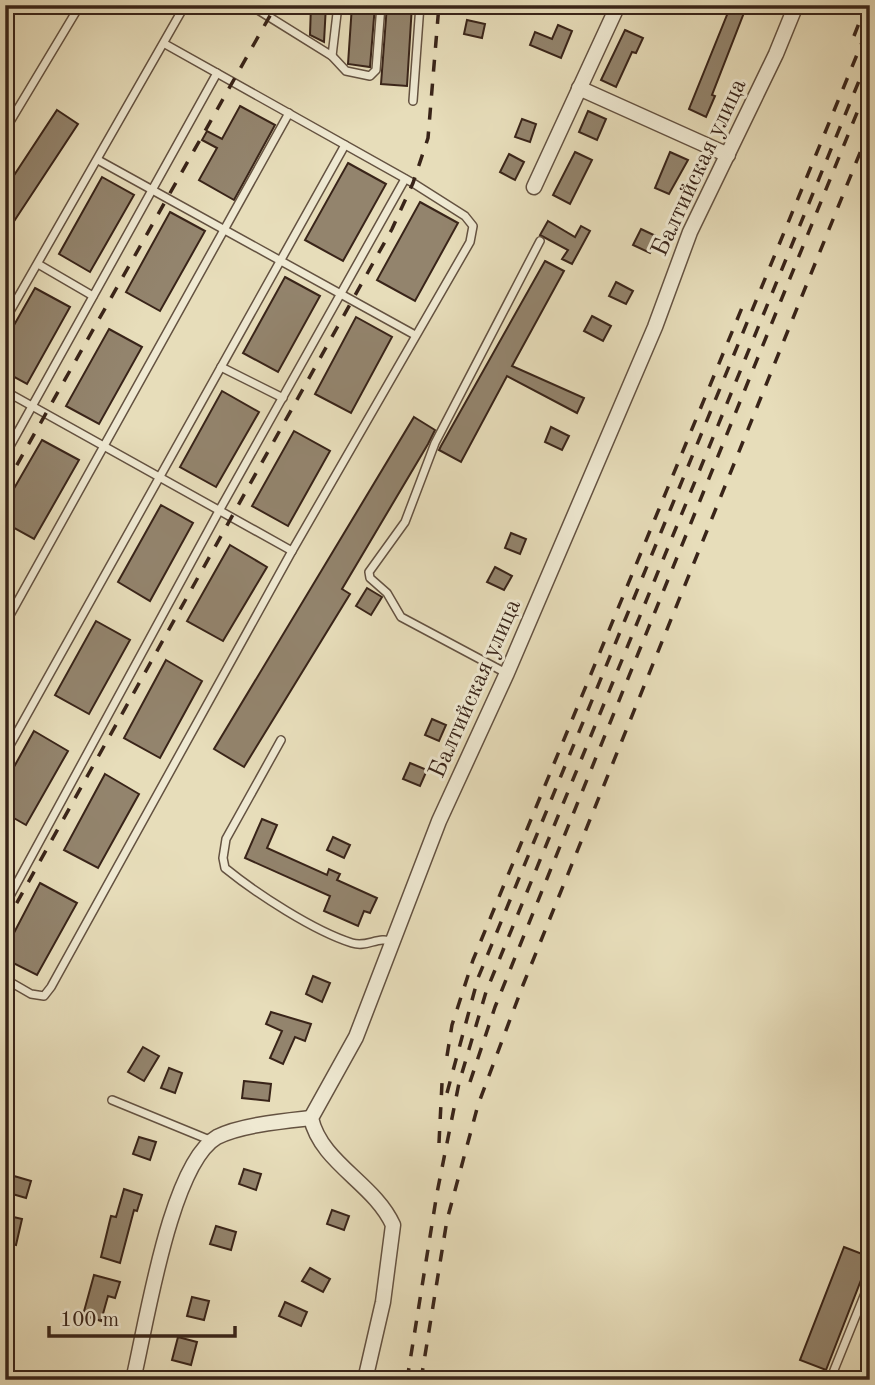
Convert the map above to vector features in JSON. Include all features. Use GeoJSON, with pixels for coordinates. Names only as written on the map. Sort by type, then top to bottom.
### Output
{"type":"FeatureCollection","features":[{"type":"Feature","properties":{"kind":"street"},"geometry":{"type":"LineString","coordinates":[[5,15],[12,5]]}},
{"type":"Feature","properties":{"kind":"street"},"geometry":{"type":"LineString","coordinates":[[534,187],[618,5]]}},
{"type":"Feature","properties":{"kind":"street","name":"Балтийская улица"},"geometry":{"type":"LineString","coordinates":[[311,1118],[356,1037],[439,821],[507,673],[655,327],[690,232],[796,5]]}},
{"type":"Feature","properties":{"kind":"street"},"geometry":{"type":"LineString","coordinates":[[579,88],[728,155]]}},
{"type":"Feature","properties":{"kind":"street"},"geometry":{"type":"LineString","coordinates":[[133,1380],[148,1303],[171,1223],[197,1154],[227,1133],[311,1118],[323,1147],[368,1189],[393,1225],[383,1302],[365,1380]]}},
{"type":"Feature","properties":{"kind":"lane"},"geometry":{"type":"LineString","coordinates":[[5,130],[80,5]]}},
{"type":"Feature","properties":{"kind":"lane"},"geometry":{"type":"LineString","coordinates":[[5,320],[185,5]]}},
{"type":"Feature","properties":{"kind":"lane"},"geometry":{"type":"LineString","coordinates":[[250,5],[332,56],[346,71],[374,75],[381,5]]}},
{"type":"Feature","properties":{"kind":"lane"},"geometry":{"type":"LineString","coordinates":[[332,56],[338,5]]}},
{"type":"Feature","properties":{"kind":"lane"},"geometry":{"type":"LineString","coordinates":[[412,101],[420,5]]}},
{"type":"Feature","properties":{"kind":"lane"},"geometry":{"type":"LineString","coordinates":[[5,979],[31,994],[44,996],[51,986],[292,551],[470,242],[473,226],[465,216],[405,178],[165,44]]}},
{"type":"Feature","properties":{"kind":"lane"},"geometry":{"type":"LineString","coordinates":[[5,455],[217,73]]}},
{"type":"Feature","properties":{"kind":"lane"},"geometry":{"type":"LineString","coordinates":[[5,624],[289,113]]}},
{"type":"Feature","properties":{"kind":"lane"},"geometry":{"type":"LineString","coordinates":[[5,754],[345,145]]}},
{"type":"Feature","properties":{"kind":"lane"},"geometry":{"type":"LineString","coordinates":[[98,160],[415,335]]}},
{"type":"Feature","properties":{"kind":"lane"},"geometry":{"type":"LineString","coordinates":[[5,905],[219,511],[405,178]]}},
{"type":"Feature","properties":{"kind":"lane"},"geometry":{"type":"LineString","coordinates":[[507,673],[401,617],[387,593],[370,579],[369,572],[404,522],[435,443],[540,241]]}},
{"type":"Feature","properties":{"kind":"lane"},"geometry":{"type":"LineString","coordinates":[[38,264],[93,296]]}},
{"type":"Feature","properties":{"kind":"lane"},"geometry":{"type":"LineString","coordinates":[[221,367],[283,398]]}},
{"type":"Feature","properties":{"kind":"lane"},"geometry":{"type":"LineString","coordinates":[[5,391],[292,551]]}},
{"type":"Feature","properties":{"kind":"lane"},"geometry":{"type":"LineString","coordinates":[[281,740],[226,839],[223,858],[225,868],[268,899],[342,939],[361,945],[381,938],[394,943]]}},
{"type":"Feature","properties":{"kind":"lane"},"geometry":{"type":"LineString","coordinates":[[112,1100],[212,1141]]}},
{"type":"Feature","properties":{"kind":"lane"},"geometry":{"type":"LineString","coordinates":[[830,1380],[870,1281]]}},
{"type":"Feature","properties":{"kind":"building"},"geometry":{"type":"Polygon","coordinates":[[[311,5],[326,5],[324,42],[310,35],[311,5]]]}},
{"type":"Feature","properties":{"kind":"building"},"geometry":{"type":"Polygon","coordinates":[[[352,5],[375,5],[370,67],[348,64],[352,5]]]}},
{"type":"Feature","properties":{"kind":"building"},"geometry":{"type":"Polygon","coordinates":[[[387,5],[412,5],[407,86],[381,84],[387,5]]]}},
{"type":"Feature","properties":{"kind":"building"},"geometry":{"type":"Polygon","coordinates":[[[731,5],[747,5],[706,117],[689,109],[731,5]]]}},
{"type":"Feature","properties":{"kind":"building"},"geometry":{"type":"Polygon","coordinates":[[[467,20],[485,24],[482,38],[464,34],[467,20]]]}},
{"type":"Feature","properties":{"kind":"building"},"geometry":{"type":"Polygon","coordinates":[[[558,25],[572,31],[561,58],[530,45],[535,32],[552,39],[558,25]]]}},
{"type":"Feature","properties":{"kind":"building"},"geometry":{"type":"Polygon","coordinates":[[[625,30],[643,38],[636,53],[632,52],[616,87],[601,80],[625,30]]]}},
{"type":"Feature","properties":{"kind":"building"},"geometry":{"type":"Polygon","coordinates":[[[240,106],[275,125],[234,200],[199,180],[217,148],[202,140],[207,131],[222,139],[240,106]]]}},
{"type":"Feature","properties":{"kind":"building"},"geometry":{"type":"Polygon","coordinates":[[[57,110],[78,124],[5,235],[5,189],[57,110]]]}},
{"type":"Feature","properties":{"kind":"building"},"geometry":{"type":"Polygon","coordinates":[[[588,111],[606,119],[597,140],[579,132],[588,111]]]}},
{"type":"Feature","properties":{"kind":"building"},"geometry":{"type":"Polygon","coordinates":[[[522,119],[536,124],[530,142],[515,137],[522,119]]]}},
{"type":"Feature","properties":{"kind":"building"},"geometry":{"type":"Polygon","coordinates":[[[575,152],[592,160],[570,204],[553,195],[575,152]]]}},
{"type":"Feature","properties":{"kind":"building"},"geometry":{"type":"Polygon","coordinates":[[[670,152],[688,160],[669,194],[655,188],[670,152]]]}},
{"type":"Feature","properties":{"kind":"building"},"geometry":{"type":"Polygon","coordinates":[[[509,154],[524,162],[515,180],[500,172],[509,154]]]}},
{"type":"Feature","properties":{"kind":"building"},"geometry":{"type":"Polygon","coordinates":[[[348,163],[386,184],[343,261],[305,240],[348,163]]]}},
{"type":"Feature","properties":{"kind":"building"},"geometry":{"type":"Polygon","coordinates":[[[102,177],[134,195],[90,272],[59,254],[102,177]]]}},
{"type":"Feature","properties":{"kind":"building"},"geometry":{"type":"Polygon","coordinates":[[[420,202],[458,223],[415,301],[377,280],[420,202]]]}},
{"type":"Feature","properties":{"kind":"building"},"geometry":{"type":"Polygon","coordinates":[[[170,212],[205,231],[160,311],[126,292],[170,212]]]}},
{"type":"Feature","properties":{"kind":"building"},"geometry":{"type":"Polygon","coordinates":[[[548,221],[575,237],[581,226],[590,231],[572,264],[562,259],[568,250],[540,235],[548,221]]]}},
{"type":"Feature","properties":{"kind":"building"},"geometry":{"type":"Polygon","coordinates":[[[641,229],[658,237],[650,253],[633,245],[641,229]]]}},
{"type":"Feature","properties":{"kind":"building"},"geometry":{"type":"Polygon","coordinates":[[[545,261],[564,271],[512,366],[584,398],[577,413],[507,376],[461,462],[439,450],[545,261]]]}},
{"type":"Feature","properties":{"kind":"building"},"geometry":{"type":"Polygon","coordinates":[[[285,277],[320,296],[278,372],[243,353],[285,277]]]}},
{"type":"Feature","properties":{"kind":"building"},"geometry":{"type":"Polygon","coordinates":[[[616,282],[633,291],[626,304],[609,296],[616,282]]]}},
{"type":"Feature","properties":{"kind":"building"},"geometry":{"type":"Polygon","coordinates":[[[35,288],[70,307],[27,384],[5,372],[5,341],[35,288]]]}},
{"type":"Feature","properties":{"kind":"building"},"geometry":{"type":"Polygon","coordinates":[[[592,316],[611,326],[603,341],[584,331],[592,316]]]}},
{"type":"Feature","properties":{"kind":"building"},"geometry":{"type":"Polygon","coordinates":[[[356,317],[392,337],[351,413],[315,394],[356,317]]]}},
{"type":"Feature","properties":{"kind":"building"},"geometry":{"type":"Polygon","coordinates":[[[109,329],[142,347],[99,424],[66,406],[109,329]]]}},
{"type":"Feature","properties":{"kind":"building"},"geometry":{"type":"Polygon","coordinates":[[[222,391],[259,412],[216,487],[180,467],[222,391]]]}},
{"type":"Feature","properties":{"kind":"building"},"geometry":{"type":"Polygon","coordinates":[[[414,417],[435,430],[342,589],[350,594],[244,767],[214,749],[414,417]]]}},
{"type":"Feature","properties":{"kind":"building"},"geometry":{"type":"Polygon","coordinates":[[[551,427],[569,436],[562,450],[545,442],[551,427]]]}},
{"type":"Feature","properties":{"kind":"building"},"geometry":{"type":"Polygon","coordinates":[[[294,431],[330,451],[288,526],[252,506],[294,431]]]}},
{"type":"Feature","properties":{"kind":"building"},"geometry":{"type":"Polygon","coordinates":[[[42,440],[79,460],[34,539],[5,523],[5,504],[42,440]]]}},
{"type":"Feature","properties":{"kind":"building"},"geometry":{"type":"Polygon","coordinates":[[[161,505],[193,523],[150,601],[118,582],[161,505]]]}},
{"type":"Feature","properties":{"kind":"building"},"geometry":{"type":"Polygon","coordinates":[[[511,533],[526,539],[520,554],[505,548],[511,533]]]}},
{"type":"Feature","properties":{"kind":"building"},"geometry":{"type":"Polygon","coordinates":[[[230,545],[267,567],[223,641],[187,621],[230,545]]]}},
{"type":"Feature","properties":{"kind":"building"},"geometry":{"type":"Polygon","coordinates":[[[495,567],[512,576],[504,590],[487,582],[495,567]]]}},
{"type":"Feature","properties":{"kind":"building"},"geometry":{"type":"Polygon","coordinates":[[[367,588],[382,597],[371,615],[356,606],[367,588]]]}},
{"type":"Feature","properties":{"kind":"building"},"geometry":{"type":"Polygon","coordinates":[[[96,621],[130,640],[89,714],[55,695],[96,621]]]}},
{"type":"Feature","properties":{"kind":"building"},"geometry":{"type":"Polygon","coordinates":[[[166,660],[202,681],[160,758],[124,738],[166,660]]]}},
{"type":"Feature","properties":{"kind":"building"},"geometry":{"type":"Polygon","coordinates":[[[432,719],[446,725],[439,741],[425,735],[432,719]]]}},
{"type":"Feature","properties":{"kind":"building"},"geometry":{"type":"Polygon","coordinates":[[[34,731],[68,751],[26,825],[5,813],[5,783],[34,731]]]}},
{"type":"Feature","properties":{"kind":"building"},"geometry":{"type":"Polygon","coordinates":[[[410,763],[427,770],[420,786],[403,779],[410,763]]]}},
{"type":"Feature","properties":{"kind":"building"},"geometry":{"type":"Polygon","coordinates":[[[105,774],[139,794],[98,868],[64,850],[105,774]]]}},
{"type":"Feature","properties":{"kind":"building"},"geometry":{"type":"Polygon","coordinates":[[[262,819],[277,825],[267,848],[327,875],[329,869],[340,874],[337,880],[377,898],[370,913],[364,911],[358,926],[324,911],[330,896],[245,858],[262,819]]]}},
{"type":"Feature","properties":{"kind":"building"},"geometry":{"type":"Polygon","coordinates":[[[333,837],[350,845],[344,858],[327,850],[333,837]]]}},
{"type":"Feature","properties":{"kind":"building"},"geometry":{"type":"Polygon","coordinates":[[[40,883],[77,903],[37,975],[5,959],[5,950],[40,883]]]}},
{"type":"Feature","properties":{"kind":"building"},"geometry":{"type":"Polygon","coordinates":[[[313,976],[330,983],[322,1002],[306,994],[313,976]]]}},
{"type":"Feature","properties":{"kind":"building"},"geometry":{"type":"Polygon","coordinates":[[[271,1012],[311,1024],[305,1041],[295,1037],[283,1064],[270,1058],[282,1031],[266,1024],[271,1012]]]}},
{"type":"Feature","properties":{"kind":"building"},"geometry":{"type":"Polygon","coordinates":[[[143,1047],[159,1056],[144,1081],[128,1072],[143,1047]]]}},
{"type":"Feature","properties":{"kind":"building"},"geometry":{"type":"Polygon","coordinates":[[[169,1068],[182,1073],[175,1093],[161,1088],[169,1068]]]}},
{"type":"Feature","properties":{"kind":"building"},"geometry":{"type":"Polygon","coordinates":[[[244,1081],[271,1084],[269,1101],[242,1098],[244,1081]]]}},
{"type":"Feature","properties":{"kind":"building"},"geometry":{"type":"Polygon","coordinates":[[[139,1137],[156,1142],[150,1160],[133,1154],[139,1137]]]}},
{"type":"Feature","properties":{"kind":"building"},"geometry":{"type":"Polygon","coordinates":[[[244,1169],[261,1174],[256,1190],[239,1184],[244,1169]]]}},
{"type":"Feature","properties":{"kind":"building"},"geometry":{"type":"Polygon","coordinates":[[[14,1176],[31,1181],[26,1198],[9,1193],[14,1176]]]}},
{"type":"Feature","properties":{"kind":"building"},"geometry":{"type":"Polygon","coordinates":[[[124,1189],[142,1195],[137,1211],[134,1210],[120,1263],[101,1257],[111,1216],[116,1217],[124,1189]]]}},
{"type":"Feature","properties":{"kind":"building"},"geometry":{"type":"Polygon","coordinates":[[[332,1210],[349,1216],[344,1230],[327,1224],[332,1210]]]}},
{"type":"Feature","properties":{"kind":"building"},"geometry":{"type":"Polygon","coordinates":[[[5,1215],[22,1219],[16,1245],[5,1242],[5,1215]]]}},
{"type":"Feature","properties":{"kind":"building"},"geometry":{"type":"Polygon","coordinates":[[[216,1226],[236,1232],[231,1250],[210,1244],[216,1226]]]}},
{"type":"Feature","properties":{"kind":"building"},"geometry":{"type":"Polygon","coordinates":[[[844,1247],[870,1257],[826,1370],[800,1360],[844,1247]]]}},
{"type":"Feature","properties":{"kind":"building"},"geometry":{"type":"Polygon","coordinates":[[[310,1268],[330,1279],[323,1292],[302,1281],[310,1268]]]}},
{"type":"Feature","properties":{"kind":"building"},"geometry":{"type":"Polygon","coordinates":[[[94,1275],[120,1282],[115,1298],[108,1296],[101,1321],[83,1315],[94,1275]]]}},
{"type":"Feature","properties":{"kind":"building"},"geometry":{"type":"Polygon","coordinates":[[[192,1297],[209,1301],[204,1320],[187,1316],[192,1297]]]}},
{"type":"Feature","properties":{"kind":"building"},"geometry":{"type":"Polygon","coordinates":[[[285,1302],[307,1312],[301,1326],[279,1316],[285,1302]]]}},
{"type":"Feature","properties":{"kind":"building"},"geometry":{"type":"Polygon","coordinates":[[[178,1337],[197,1342],[191,1365],[172,1360],[178,1337]]]}},
{"type":"Feature","properties":{"kind":"railway"},"geometry":{"type":"LineString","coordinates":[[5,486],[276,5]]}},
{"type":"Feature","properties":{"kind":"railway"},"geometry":{"type":"LineString","coordinates":[[5,924],[392,229],[413,183],[428,138],[439,5]]}},
{"type":"Feature","properties":{"kind":"railway"},"geometry":{"type":"LineString","coordinates":[[854,36],[866,5]]}},
{"type":"Feature","properties":{"kind":"railway"},"geometry":{"type":"LineString","coordinates":[[447,1093],[478,978],[870,23]]}},
{"type":"Feature","properties":{"kind":"railway"},"geometry":{"type":"LineString","coordinates":[[407,1380],[437,1193],[459,1083],[486,992],[870,54]]}},
{"type":"Feature","properties":{"kind":"railway"},"geometry":{"type":"LineString","coordinates":[[470,1082],[495,1007],[867,88]]}},
{"type":"Feature","properties":{"kind":"railway"},"geometry":{"type":"LineString","coordinates":[[421,1380],[447,1220],[478,1105],[523,985],[870,128]]}},
{"type":"Feature","properties":{"kind":"railway"},"geometry":{"type":"LineString","coordinates":[[447,1056],[452,1025],[473,960],[746,298]]}},
{"type":"Feature","properties":{"kind":"railway"},"geometry":{"type":"LineString","coordinates":[[439,1143],[442,1083]]}},
{"type":"Feature","properties":{"kind":"railway"},"geometry":{"type":"LineString","coordinates":[[859,1380],[870,1354]]}}]}
